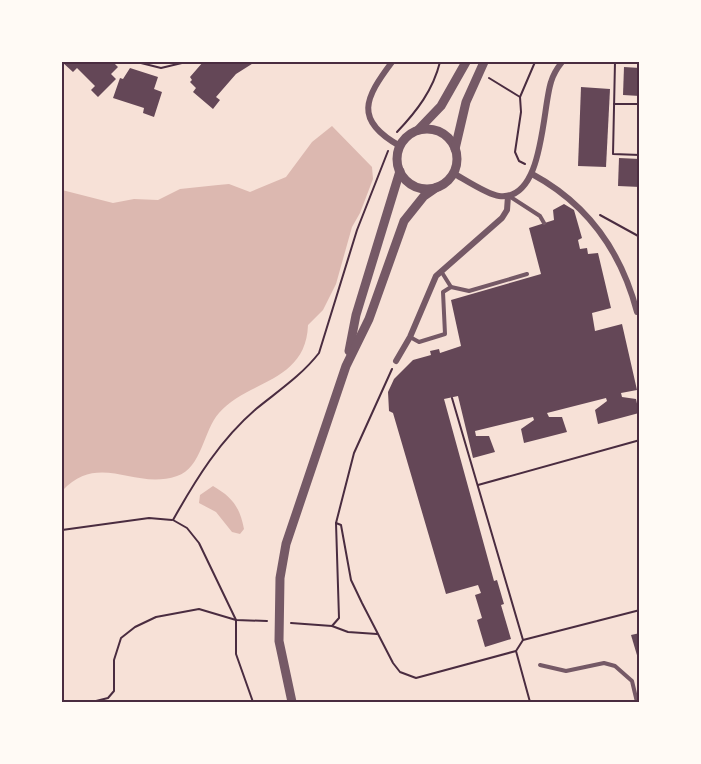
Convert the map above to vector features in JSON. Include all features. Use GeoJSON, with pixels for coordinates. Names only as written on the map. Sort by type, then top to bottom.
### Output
{"type":"FeatureCollection","features":[{"type":"Feature","properties":{"kind":"street"},"geometry":{"type":"LineString","coordinates":[[346,366],[356,315],[400,171],[396,144],[376,129],[367,111],[375,84],[392,62]]}},
{"type":"Feature","properties":{"kind":"street"},"geometry":{"type":"LineString","coordinates":[[396,144],[416,131],[441,106],[466,62]]}},
{"type":"Feature","properties":{"kind":"street"},"geometry":{"type":"LineString","coordinates":[[292,702],[279,641],[280,578],[297,506],[346,366],[369,319],[404,221],[413,207],[453,173],[457,161],[455,149],[466,102],[484,62]]}},
{"type":"Feature","properties":{"kind":"street"},"geometry":{"type":"LineString","coordinates":[[453,173],[497,196],[508,196],[524,184],[533,170],[551,82],[562,62]]}},
{"type":"Feature","properties":{"kind":"street"},"geometry":{"type":"LineString","coordinates":[[416,131],[425,129],[439,132],[447,137],[455,149]]}},
{"type":"Feature","properties":{"kind":"street"},"geometry":{"type":"LineString","coordinates":[[533,170],[562,194],[610,243],[624,269],[637,312]]}},
{"type":"Feature","properties":{"kind":"street"},"geometry":{"type":"LineString","coordinates":[[400,171],[416,186],[437,186]]}},
{"type":"Feature","properties":{"kind":"street"},"geometry":{"type":"LineString","coordinates":[[396,361],[410,337],[432,283],[441,270],[502,218],[507,210],[508,196]]}},
{"type":"Feature","properties":{"kind":"lane"},"geometry":{"type":"LineString","coordinates":[[508,196],[540,216],[544,223]]}},
{"type":"Feature","properties":{"kind":"lane"},"geometry":{"type":"LineString","coordinates":[[441,270],[451,287]]}},
{"type":"Feature","properties":{"kind":"lane"},"geometry":{"type":"LineString","coordinates":[[410,337],[419,342],[445,334],[443,292],[451,287],[469,291],[527,274]]}},
{"type":"Feature","properties":{"kind":"lane"},"geometry":{"type":"LineString","coordinates":[[540,665],[566,671],[604,663],[615,666],[632,681],[638,702]]}},
{"type":"Feature","properties":{"kind":"path"},"geometry":{"type":"LineString","coordinates":[[137,62],[161,68],[186,62]]}},
{"type":"Feature","properties":{"kind":"path"},"geometry":{"type":"LineString","coordinates":[[173,520],[205,464],[255,410],[310,365],[319,353],[357,230],[396,144],[419,109],[437,74],[439,62]]}},
{"type":"Feature","properties":{"kind":"path"},"geometry":{"type":"LineString","coordinates":[[533,170],[519,161],[515,152],[521,112],[518,97],[535,62]]}},
{"type":"Feature","properties":{"kind":"path"},"geometry":{"type":"LineString","coordinates":[[615,62],[613,154],[639,155]]}},
{"type":"Feature","properties":{"kind":"path"},"geometry":{"type":"LineString","coordinates":[[482,73],[518,97]]}},
{"type":"Feature","properties":{"kind":"path"},"geometry":{"type":"LineString","coordinates":[[614,104],[639,105]]}},
{"type":"Feature","properties":{"kind":"path"},"geometry":{"type":"LineString","coordinates":[[639,345],[639,355]]}},
{"type":"Feature","properties":{"kind":"path"},"geometry":{"type":"LineString","coordinates":[[332,626],[339,618],[340,609],[336,523],[354,453],[396,361]]}},
{"type":"Feature","properties":{"kind":"path"},"geometry":{"type":"LineString","coordinates":[[452,398],[523,640]]}},
{"type":"Feature","properties":{"kind":"path"},"geometry":{"type":"LineString","coordinates":[[478,485],[639,440]]}},
{"type":"Feature","properties":{"kind":"path"},"geometry":{"type":"LineString","coordinates":[[62,530],[148,518],[173,520],[187,528],[198,543],[236,620],[236,654],[253,702]]}},
{"type":"Feature","properties":{"kind":"path"},"geometry":{"type":"LineString","coordinates":[[336,523],[341,525],[351,580],[377,633],[400,672],[416,678],[516,651],[523,640],[639,610]]}},
{"type":"Feature","properties":{"kind":"path"},"geometry":{"type":"LineString","coordinates":[[92,702],[108,698],[114,691],[114,660],[122,638],[135,627],[156,617],[199,609],[236,620],[267,621]]}},
{"type":"Feature","properties":{"kind":"path"},"geometry":{"type":"LineString","coordinates":[[291,623],[332,626],[348,632],[377,633]]}},
{"type":"Feature","properties":{"kind":"path"},"geometry":{"type":"LineString","coordinates":[[516,651],[530,702]]}},
{"type":"Feature","properties":{"kind":"shaded area"},"geometry":{"type":"Polygon","coordinates":[[[332,126],[372,167],[373,179],[352,227],[336,284],[323,310],[308,325],[305,344],[297,359],[286,370],[244,393],[219,413],[197,457],[185,472],[161,479],[104,473],[90,474],[76,479],[62,491],[62,190],[113,203],[134,199],[158,200],[180,189],[229,184],[250,192],[286,177],[312,142],[332,126]]]}},
{"type":"Feature","properties":{"kind":"shaded area"},"geometry":{"type":"Polygon","coordinates":[[[213,486],[225,494],[237,509],[244,529],[240,534],[232,532],[216,512],[199,503],[200,495],[213,486]]]}},
{"type":"Feature","properties":{"kind":"building"},"geometry":{"type":"Polygon","coordinates":[[[62,62],[113,62],[118,67],[111,74],[116,79],[98,97],[91,90],[95,86],[77,68],[73,72],[62,62]]]}},
{"type":"Feature","properties":{"kind":"building"},"geometry":{"type":"Polygon","coordinates":[[[203,62],[255,62],[236,74],[216,97],[220,100],[213,109],[193,92],[196,88],[190,82],[192,80],[190,77],[203,62]]]}},
{"type":"Feature","properties":{"kind":"building"},"geometry":{"type":"Polygon","coordinates":[[[624,67],[640,68],[640,96],[623,95],[624,67]]]}},
{"type":"Feature","properties":{"kind":"building"},"geometry":{"type":"Polygon","coordinates":[[[130,68],[158,77],[154,89],[162,92],[154,117],[143,113],[144,108],[113,98],[120,78],[123,79],[130,68]]]}},
{"type":"Feature","properties":{"kind":"building"},"geometry":{"type":"Polygon","coordinates":[[[581,87],[610,89],[606,167],[578,166],[581,87]]]}},
{"type":"Feature","properties":{"kind":"building"},"geometry":{"type":"Polygon","coordinates":[[[619,158],[640,159],[640,187],[618,186],[619,158]]]}},
{"type":"Feature","properties":{"kind":"building"},"geometry":{"type":"Polygon","coordinates":[[[564,204],[574,210],[582,238],[578,240],[580,249],[587,248],[588,254],[598,253],[611,308],[592,313],[595,331],[622,324],[637,390],[621,393],[622,397],[636,399],[639,413],[598,424],[595,410],[607,401],[606,398],[547,413],[549,417],[562,417],[567,432],[524,443],[521,429],[534,420],[533,417],[475,431],[476,436],[489,436],[495,452],[473,458],[458,396],[444,399],[494,581],[497,580],[504,604],[501,605],[511,639],[485,647],[477,620],[482,618],[475,595],[481,593],[478,585],[446,594],[393,413],[389,411],[388,392],[394,379],[413,360],[431,355],[430,351],[439,349],[440,353],[461,346],[451,300],[541,274],[529,228],[554,220],[553,210],[564,204]]]}},
{"type":"Feature","properties":{"kind":"building"},"geometry":{"type":"Polygon","coordinates":[[[640,633],[640,662],[639,662],[631,635],[640,633]]]}}]}
